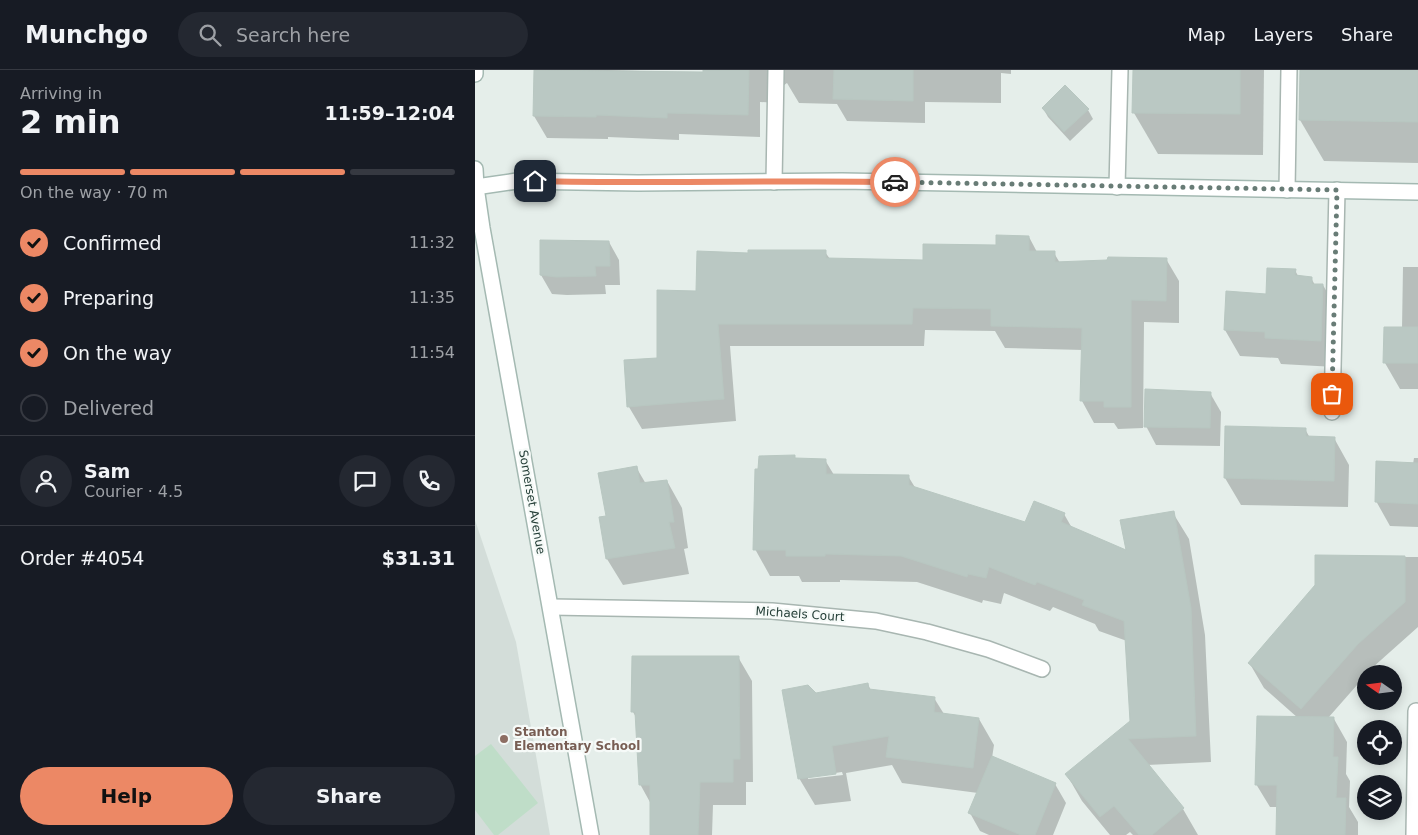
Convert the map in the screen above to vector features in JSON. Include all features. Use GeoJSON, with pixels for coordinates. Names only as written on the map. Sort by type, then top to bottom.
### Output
{"type":"FeatureCollection","features":[{"type":"Feature","properties":{"kind":"street"},"geometry":{"type":"LineString","coordinates":[[773,182],[775,70]]}},
{"type":"Feature","properties":{"kind":"street"},"geometry":{"type":"LineString","coordinates":[[1117,187],[1120,70]]}},
{"type":"Feature","properties":{"kind":"street"},"geometry":{"type":"LineString","coordinates":[[1287,190],[1289,70]]}},
{"type":"Feature","properties":{"kind":"street","name":"Somerset Avenue"},"geometry":{"type":"LineString","coordinates":[[475,169],[475,187],[591,835]]}},
{"type":"Feature","properties":{"kind":"street"},"geometry":{"type":"LineString","coordinates":[[475,187],[517,181],[638,183],[852,181],[1418,192]]}},
{"type":"Feature","properties":{"kind":"street"},"geometry":{"type":"LineString","coordinates":[[1331,412],[1337,190]]}},
{"type":"Feature","properties":{"kind":"street","name":"Michaels Court"},"geometry":{"type":"LineString","coordinates":[[551,607],[772,611],[867,620],[927,632],[987,649],[1042,669]]}},
{"type":"Feature","properties":{"kind":"street"},"geometry":{"type":"LineString","coordinates":[[1414,835],[1416,711]]}},
{"type":"Feature","properties":{"kind":"shaded area","name":"Stanton Elementary School"},"geometry":{"type":"Polygon","coordinates":[[[475,520],[516,642],[550,835],[475,835],[475,520]]]}},
{"type":"Feature","properties":{"kind":"green space"},"geometry":{"type":"Polygon","coordinates":[[[491,744],[538,803],[498,835],[494,835],[475,810],[475,756],[491,744]]]}},
{"type":"Feature","properties":{"kind":"building"},"geometry":{"type":"Polygon","coordinates":[[[534,70],[703,72],[703,70],[749,70],[748,115],[667,113],[667,118],[596,115],[596,117],[533,116],[534,70]]]}},
{"type":"Feature","properties":{"kind":"building"},"geometry":{"type":"Polygon","coordinates":[[[834,70],[913,70],[913,101],[833,99],[834,70]]]}},
{"type":"Feature","properties":{"kind":"building"},"geometry":{"type":"Polygon","coordinates":[[[1133,70],[1240,70],[1240,114],[1132,113],[1133,70]]]}},
{"type":"Feature","properties":{"kind":"building"},"geometry":{"type":"Polygon","coordinates":[[[1300,70],[1418,70],[1418,122],[1299,120],[1300,70]]]}},
{"type":"Feature","properties":{"kind":"building"},"geometry":{"type":"Polygon","coordinates":[[[1065,85],[1089,109],[1064,132],[1042,108],[1065,85]]]}},
{"type":"Feature","properties":{"kind":"building"},"geometry":{"type":"Polygon","coordinates":[[[996,235],[1029,236],[1029,251],[1055,251],[1055,262],[1107,260],[1108,257],[1167,258],[1166,301],[1131,300],[1131,407],[1104,407],[1104,401],[1080,401],[1082,328],[991,326],[991,309],[913,308],[912,324],[718,324],[724,399],[627,407],[624,360],[657,358],[657,290],[696,291],[697,251],[748,253],[748,250],[826,250],[826,258],[923,260],[923,244],[996,245],[996,235]]]}},
{"type":"Feature","properties":{"kind":"building"},"geometry":{"type":"Polygon","coordinates":[[[540,240],[609,241],[610,266],[595,266],[596,276],[556,277],[540,275],[540,240]]]}},
{"type":"Feature","properties":{"kind":"building"},"geometry":{"type":"Polygon","coordinates":[[[1267,268],[1296,269],[1295,275],[1312,277],[1312,284],[1323,284],[1321,341],[1265,338],[1265,332],[1224,330],[1226,291],[1266,294],[1267,268]]]}},
{"type":"Feature","properties":{"kind":"building"},"geometry":{"type":"Polygon","coordinates":[[[1384,327],[1418,327],[1418,363],[1383,363],[1384,327]]]}},
{"type":"Feature","properties":{"kind":"building"},"geometry":{"type":"Polygon","coordinates":[[[1145,389],[1211,392],[1210,428],[1144,427],[1145,389]]]}},
{"type":"Feature","properties":{"kind":"building"},"geometry":{"type":"Polygon","coordinates":[[[1225,426],[1306,428],[1306,436],[1335,437],[1334,481],[1224,478],[1225,426]]]}},
{"type":"Feature","properties":{"kind":"building"},"geometry":{"type":"Polygon","coordinates":[[[795,455],[795,458],[826,459],[826,474],[909,475],[909,485],[1025,522],[1034,501],[1065,513],[1061,522],[1126,550],[1120,520],[1174,511],[1191,608],[1196,736],[1128,739],[1184,808],[1152,835],[1139,835],[1114,806],[1100,817],[1065,774],[1130,721],[1124,621],[1082,605],[1084,600],[1037,582],[1035,585],[989,567],[986,578],[968,574],[967,577],[901,556],[825,554],[825,556],[786,556],[786,550],[753,550],[755,469],[758,469],[759,456],[795,455]]]}},
{"type":"Feature","properties":{"kind":"building"},"geometry":{"type":"Polygon","coordinates":[[[1376,461],[1418,463],[1418,504],[1375,502],[1376,461]]]}},
{"type":"Feature","properties":{"kind":"building"},"geometry":{"type":"Polygon","coordinates":[[[637,466],[640,483],[667,480],[674,522],[669,522],[675,548],[606,559],[599,517],[606,516],[598,473],[637,466]]]}},
{"type":"Feature","properties":{"kind":"building"},"geometry":{"type":"Polygon","coordinates":[[[1315,555],[1405,556],[1405,602],[1358,644],[1301,709],[1248,663],[1315,585],[1315,555]]]}},
{"type":"Feature","properties":{"kind":"building"},"geometry":{"type":"Polygon","coordinates":[[[632,656],[739,656],[740,759],[733,759],[733,782],[700,782],[698,835],[650,835],[650,785],[639,785],[635,712],[631,712],[632,656]]]}},
{"type":"Feature","properties":{"kind":"building"},"geometry":{"type":"Polygon","coordinates":[[[868,683],[869,689],[935,697],[934,712],[979,718],[973,768],[886,757],[889,736],[832,746],[836,774],[798,779],[782,690],[808,685],[816,693],[868,683]]]}},
{"type":"Feature","properties":{"kind":"building"},"geometry":{"type":"Polygon","coordinates":[[[1257,716],[1334,717],[1333,757],[1338,757],[1336,798],[1346,798],[1345,835],[1276,835],[1277,785],[1255,785],[1257,716]]]}},
{"type":"Feature","properties":{"kind":"building"},"geometry":{"type":"Polygon","coordinates":[[[992,756],[1056,783],[1035,835],[1021,835],[968,813],[992,756]]]}},
{"type":"Feature","properties":{"kind":"way so far"},"geometry":{"type":"LineString","coordinates":[[895,182],[1337,190],[1332,394]]}},
{"type":"Feature","properties":{"kind":"place","name":"Stanton Elementary School"},"geometry":{"type":"Point","coordinates":[504,739]}},
{"type":"Feature","properties":{"kind":"route"},"geometry":{"type":"LineString","coordinates":[[535,181],[638,183],[895,182]]}}]}
